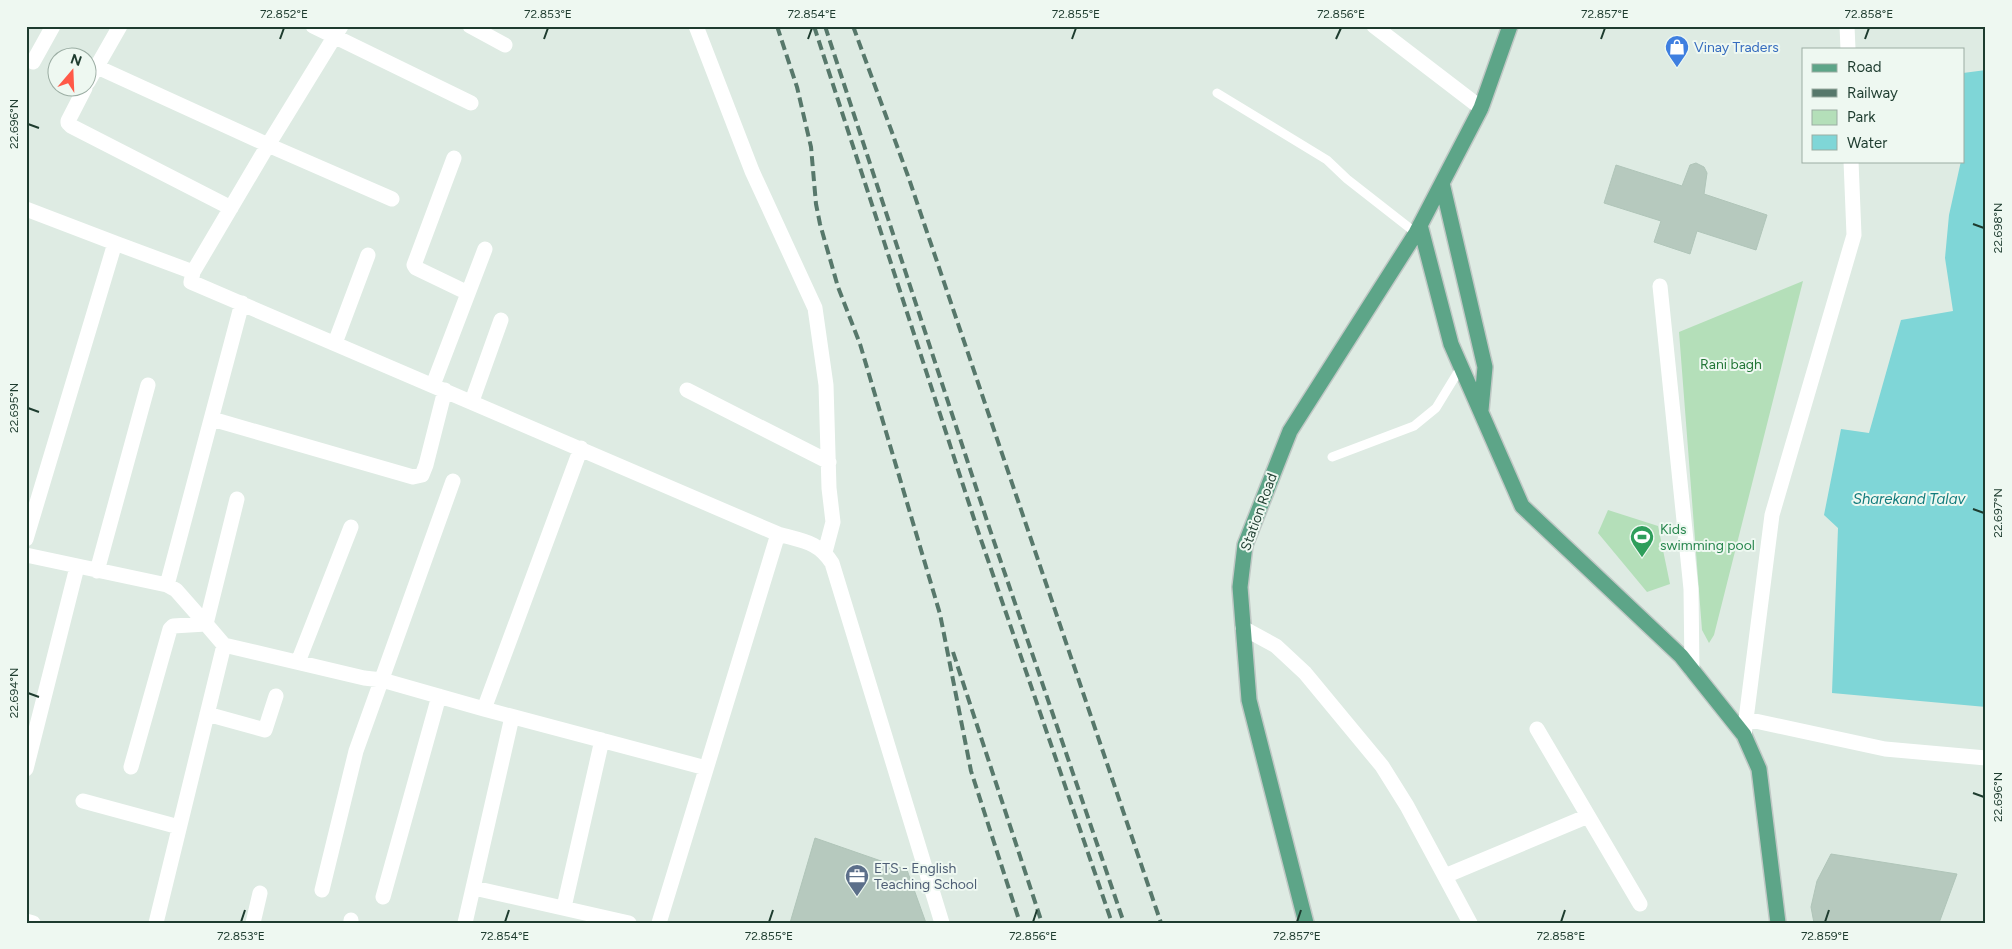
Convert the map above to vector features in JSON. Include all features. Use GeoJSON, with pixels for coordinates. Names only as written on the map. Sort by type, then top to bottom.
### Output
{"type":"FeatureCollection","features":[{"type":"Feature","properties":{"kind":"main road","name":"Station Road"},"geometry":{"type":"LineString","coordinates":[[1306,923],[1249,700],[1240,587],[1245,545],[1290,431],[1418,229],[1481,108],[1510,26]]}},
{"type":"Feature","properties":{"kind":"main road"},"geometry":{"type":"LineString","coordinates":[[1442,183],[1485,368],[1480,411]]}},
{"type":"Feature","properties":{"kind":"main road"},"geometry":{"type":"LineString","coordinates":[[1418,229],[1451,344],[1522,506],[1681,656],[1744,735],[1759,769],[1778,923]]}},
{"type":"Feature","properties":{"kind":"street"},"geometry":{"type":"LineString","coordinates":[[33,62],[53,26]]}},
{"type":"Feature","properties":{"kind":"street"},"geometry":{"type":"LineString","coordinates":[[98,61],[120,26]]}},
{"type":"Feature","properties":{"kind":"street"},"geometry":{"type":"LineString","coordinates":[[313,26],[338,31],[471,103]]}},
{"type":"Feature","properties":{"kind":"street"},"geometry":{"type":"LineString","coordinates":[[470,26],[505,45]]}},
{"type":"Feature","properties":{"kind":"street"},"geometry":{"type":"LineString","coordinates":[[696,26],[752,171],[815,308],[826,385],[833,522],[825,552]]}},
{"type":"Feature","properties":{"kind":"street"},"geometry":{"type":"LineString","coordinates":[[1374,26],[1481,108]]}},
{"type":"Feature","properties":{"kind":"street"},"geometry":{"type":"LineString","coordinates":[[1847,26],[1848,48]]}},
{"type":"Feature","properties":{"kind":"street"},"geometry":{"type":"LineString","coordinates":[[338,31],[193,272],[191,282],[472,401],[778,534],[817,545],[825,552],[832,564],[942,923]]}},
{"type":"Feature","properties":{"kind":"street"},"geometry":{"type":"LineString","coordinates":[[98,67],[392,199]]}},
{"type":"Feature","properties":{"kind":"street"},"geometry":{"type":"LineString","coordinates":[[80,98],[68,121],[71,126],[231,208]]}},
{"type":"Feature","properties":{"kind":"street"},"geometry":{"type":"LineString","coordinates":[[454,158],[414,265],[416,268],[468,292]]}},
{"type":"Feature","properties":{"kind":"street"},"geometry":{"type":"LineString","coordinates":[[1744,735],[1772,515],[1854,234],[1852,162]]}},
{"type":"Feature","properties":{"kind":"street"},"geometry":{"type":"LineString","coordinates":[[26,209],[193,272]]}},
{"type":"Feature","properties":{"kind":"street"},"geometry":{"type":"LineString","coordinates":[[26,539],[31,503],[115,243]]}},
{"type":"Feature","properties":{"kind":"street"},"geometry":{"type":"LineString","coordinates":[[212,420],[414,477],[422,474],[426,465],[439,387],[468,292],[485,249]]}},
{"type":"Feature","properties":{"kind":"street"},"geometry":{"type":"LineString","coordinates":[[335,343],[368,255]]}},
{"type":"Feature","properties":{"kind":"street"},"geometry":{"type":"LineString","coordinates":[[1660,286],[1691,589],[1692,670]]}},
{"type":"Feature","properties":{"kind":"street"},"geometry":{"type":"LineString","coordinates":[[168,585],[242,303]]}},
{"type":"Feature","properties":{"kind":"street"},"geometry":{"type":"LineString","coordinates":[[472,401],[501,320]]}},
{"type":"Feature","properties":{"kind":"street"},"geometry":{"type":"LineString","coordinates":[[96,571],[148,385]]}},
{"type":"Feature","properties":{"kind":"street"},"geometry":{"type":"LineString","coordinates":[[686,390],[829,462]]}},
{"type":"Feature","properties":{"kind":"street"},"geometry":{"type":"LineString","coordinates":[[484,709],[581,448]]}},
{"type":"Feature","properties":{"kind":"street"},"geometry":{"type":"LineString","coordinates":[[322,890],[354,757],[452,481]]}},
{"type":"Feature","properties":{"kind":"street"},"geometry":{"type":"LineString","coordinates":[[206,624],[237,499]]}},
{"type":"Feature","properties":{"kind":"street"},"geometry":{"type":"LineString","coordinates":[[298,662],[351,527]]}},
{"type":"Feature","properties":{"kind":"street"},"geometry":{"type":"LineString","coordinates":[[659,923],[778,534]]}},
{"type":"Feature","properties":{"kind":"street"},"geometry":{"type":"LineString","coordinates":[[26,555],[168,585],[176,590],[224,644],[364,678],[382,680],[706,768]]}},
{"type":"Feature","properties":{"kind":"street"},"geometry":{"type":"LineString","coordinates":[[26,769],[77,567]]}},
{"type":"Feature","properties":{"kind":"street"},"geometry":{"type":"LineString","coordinates":[[130,767],[170,629],[173,626],[206,624]]}},
{"type":"Feature","properties":{"kind":"street"},"geometry":{"type":"LineString","coordinates":[[1243,628],[1276,646],[1305,673],[1382,766],[1407,806],[1470,923]]}},
{"type":"Feature","properties":{"kind":"street"},"geometry":{"type":"LineString","coordinates":[[156,923],[224,644]]}},
{"type":"Feature","properties":{"kind":"street"},"geometry":{"type":"LineString","coordinates":[[207,714],[265,730],[276,696]]}},
{"type":"Feature","properties":{"kind":"street"},"geometry":{"type":"LineString","coordinates":[[383,897],[439,696]]}},
{"type":"Feature","properties":{"kind":"street"},"geometry":{"type":"LineString","coordinates":[[465,923],[512,716]]}},
{"type":"Feature","properties":{"kind":"street"},"geometry":{"type":"LineString","coordinates":[[1746,719],[1885,749],[1986,758]]}},
{"type":"Feature","properties":{"kind":"street"},"geometry":{"type":"LineString","coordinates":[[1537,729],[1640,904]]}},
{"type":"Feature","properties":{"kind":"street"},"geometry":{"type":"LineString","coordinates":[[564,907],[602,740]]}},
{"type":"Feature","properties":{"kind":"street"},"geometry":{"type":"LineString","coordinates":[[83,801],[180,827]]}},
{"type":"Feature","properties":{"kind":"street"},"geometry":{"type":"LineString","coordinates":[[1445,876],[1588,816]]}},
{"type":"Feature","properties":{"kind":"street"},"geometry":{"type":"LineString","coordinates":[[474,888],[629,923]]}},
{"type":"Feature","properties":{"kind":"street"},"geometry":{"type":"LineString","coordinates":[[253,923],[260,893]]}},
{"type":"Feature","properties":{"kind":"street"},"geometry":{"type":"LineString","coordinates":[[26,921],[33,923]]}},
{"type":"Feature","properties":{"kind":"lane"},"geometry":{"type":"LineString","coordinates":[[1217,93],[1327,160],[1347,179],[1418,229]]}},
{"type":"Feature","properties":{"kind":"lane"},"geometry":{"type":"LineString","coordinates":[[1332,457],[1414,426],[1436,408],[1461,367]]}},
{"type":"Feature","properties":{"kind":"green space","name":"Rani bagh"},"geometry":{"type":"Polygon","coordinates":[[[1803,281],[1714,635],[1709,643],[1702,630],[1679,332],[1803,281]]]}},
{"type":"Feature","properties":{"kind":"green space","name":"Kids swimming pool"},"geometry":{"type":"Polygon","coordinates":[[[1608,510],[1658,526],[1670,584],[1647,592],[1598,533],[1608,510]]]}},
{"type":"Feature","properties":{"kind":"water","name":"Sharekand Talav"},"geometry":{"type":"Polygon","coordinates":[[[1986,70],[1986,707],[1832,693],[1838,528],[1824,515],[1841,429],[1869,433],[1901,320],[1953,311],[1945,258],[1949,215],[1961,162],[1964,162],[1964,73],[1986,70]]]}},
{"type":"Feature","properties":{"kind":"building"},"geometry":{"type":"Polygon","coordinates":[[[1696,163],[1704,167],[1707,173],[1704,194],[1767,215],[1756,250],[1697,231],[1690,254],[1654,242],[1661,221],[1604,203],[1616,165],[1682,186],[1690,165],[1696,163]]]}},
{"type":"Feature","properties":{"kind":"building","name":"ETS - English Teaching School"},"geometry":{"type":"Polygon","coordinates":[[[815,838],[907,870],[926,923],[790,923],[815,838]]]}},
{"type":"Feature","properties":{"kind":"building"},"geometry":{"type":"Polygon","coordinates":[[[1831,854],[1957,874],[1939,923],[1814,923],[1811,907],[1817,881],[1831,854]]]}},
{"type":"Feature","properties":{"kind":"railway"},"geometry":{"type":"LineString","coordinates":[[777,26],[797,87],[811,147],[816,204],[820,224],[838,287],[860,344],[940,614],[971,771],[1020,923]]}},
{"type":"Feature","properties":{"kind":"railway"},"geometry":{"type":"LineString","coordinates":[[814,26],[977,528],[1112,923]]}},
{"type":"Feature","properties":{"kind":"railway"},"geometry":{"type":"LineString","coordinates":[[825,26],[987,521],[1124,923]]}},
{"type":"Feature","properties":{"kind":"railway"},"geometry":{"type":"LineString","coordinates":[[853,26],[908,176],[1161,923]]}},
{"type":"Feature","properties":{"kind":"railway"},"geometry":{"type":"LineString","coordinates":[[953,652],[1042,923]]}},
{"type":"Feature","properties":{"kind":"place","name":"Vinay Traders"},"geometry":{"type":"Point","coordinates":[1677,68]}},
{"type":"Feature","properties":{"kind":"place","name":"Kids swimming pool"},"geometry":{"type":"Point","coordinates":[1642,558]}},
{"type":"Feature","properties":{"kind":"place","name":"ETS - English Teaching School"},"geometry":{"type":"Point","coordinates":[857,897]}}]}
